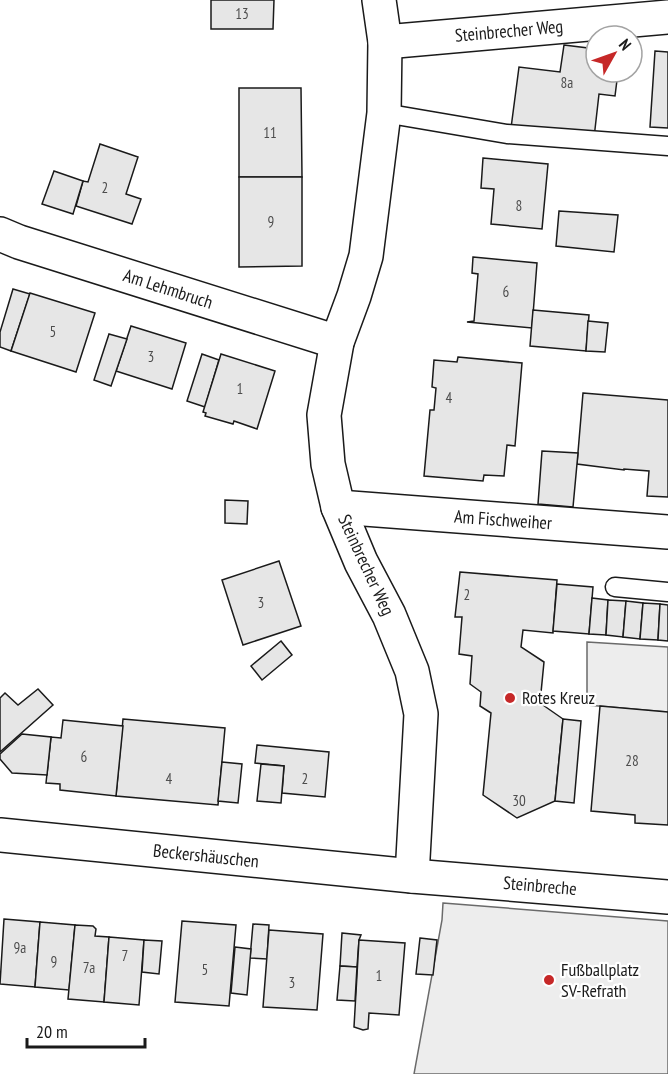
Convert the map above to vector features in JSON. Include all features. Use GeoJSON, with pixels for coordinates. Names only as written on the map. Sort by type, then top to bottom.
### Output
{"type":"FeatureCollection","features":[{"type":"Feature","properties":{"kind":"street","name":"Steinbrecher Weg"},"geometry":{"type":"LineString","coordinates":[[379,0],[385,42],[384,113],[366,256],[337,342],[324,415],[328,464],[338,507],[361,562],[390,615],[412,671],[419,703],[421,714],[412,876]]}},
{"type":"Feature","properties":{"kind":"street","name":"Steinbrecher Weg"},"geometry":{"type":"LineString","coordinates":[[385,42],[668,17]]}},
{"type":"Feature","properties":{"kind":"street","name":"Am Lehmbruch"},"geometry":{"type":"LineString","coordinates":[[0,234],[19,242],[337,342]]}},
{"type":"Feature","properties":{"kind":"street","name":"Am Fischweiher"},"geometry":{"type":"LineString","coordinates":[[338,507],[668,532]]}},
{"type":"Feature","properties":{"kind":"street","name":"Beckershäuschen"},"geometry":{"type":"LineString","coordinates":[[0,835],[412,876]]}},
{"type":"Feature","properties":{"kind":"street","name":"Steinbreche"},"geometry":{"type":"LineString","coordinates":[[412,876],[668,897]]}},
{"type":"Feature","properties":{"kind":"lane"},"geometry":{"type":"LineString","coordinates":[[384,113],[507,134],[668,146]]}},
{"type":"Feature","properties":{"kind":"lane"},"geometry":{"type":"LineString","coordinates":[[615,587],[668,592]]}},
{"type":"Feature","properties":{"kind":"shaded area"},"geometry":{"type":"Polygon","coordinates":[[[587,642],[668,647],[668,712],[587,705],[587,642]]]}},
{"type":"Feature","properties":{"kind":"shaded area","name":"Fußballplatz SV-Refrath"},"geometry":{"type":"Polygon","coordinates":[[[443,903],[668,921],[668,1074],[414,1074],[442,920],[443,903]]]}},
{"type":"Feature","properties":{"kind":"building"},"geometry":{"type":"Polygon","coordinates":[[[211,0],[274,0],[273,29],[211,29],[211,0]]]}},
{"type":"Feature","properties":{"kind":"building"},"geometry":{"type":"Polygon","coordinates":[[[564,45],[584,48],[584,84],[616,84],[615,96],[599,94],[594,138],[511,128],[519,67],[560,72],[564,45]]]}},
{"type":"Feature","properties":{"kind":"building"},"geometry":{"type":"Polygon","coordinates":[[[655,51],[668,52],[668,128],[650,127],[655,51]]]}},
{"type":"Feature","properties":{"kind":"building"},"geometry":{"type":"Polygon","coordinates":[[[239,88],[301,88],[302,177],[239,177],[239,88]]]}},
{"type":"Feature","properties":{"kind":"building"},"geometry":{"type":"Polygon","coordinates":[[[100,144],[138,157],[126,194],[141,199],[132,224],[76,206],[83,181],[88,182],[100,144]]]}},
{"type":"Feature","properties":{"kind":"building"},"geometry":{"type":"Polygon","coordinates":[[[483,158],[548,164],[542,229],[491,224],[494,189],[481,188],[483,158]]]}},
{"type":"Feature","properties":{"kind":"building"},"geometry":{"type":"Polygon","coordinates":[[[54,171],[83,181],[73,214],[42,204],[54,171]]]}},
{"type":"Feature","properties":{"kind":"building"},"geometry":{"type":"Polygon","coordinates":[[[239,177],[302,177],[302,266],[239,267],[239,177]]]}},
{"type":"Feature","properties":{"kind":"building"},"geometry":{"type":"Polygon","coordinates":[[[559,211],[618,215],[614,252],[556,246],[559,211]]]}},
{"type":"Feature","properties":{"kind":"building"},"geometry":{"type":"Polygon","coordinates":[[[473,257],[537,263],[532,328],[467,322],[474,321],[478,274],[472,273],[473,257]]]}},
{"type":"Feature","properties":{"kind":"building"},"geometry":{"type":"Polygon","coordinates":[[[13,289],[30,294],[11,351],[0,347],[0,332],[13,289]]]}},
{"type":"Feature","properties":{"kind":"building"},"geometry":{"type":"Polygon","coordinates":[[[30,293],[95,313],[76,372],[11,351],[30,293]]]}},
{"type":"Feature","properties":{"kind":"building"},"geometry":{"type":"Polygon","coordinates":[[[533,310],[589,315],[586,351],[530,346],[533,310]]]}},
{"type":"Feature","properties":{"kind":"building"},"geometry":{"type":"Polygon","coordinates":[[[588,321],[608,323],[605,352],[586,351],[588,321]]]}},
{"type":"Feature","properties":{"kind":"building"},"geometry":{"type":"Polygon","coordinates":[[[131,326],[186,343],[172,389],[116,371],[131,326]]]}},
{"type":"Feature","properties":{"kind":"building"},"geometry":{"type":"Polygon","coordinates":[[[109,334],[127,339],[111,386],[94,380],[109,334]]]}},
{"type":"Feature","properties":{"kind":"building"},"geometry":{"type":"Polygon","coordinates":[[[202,354],[219,360],[205,407],[187,401],[202,354]]]}},
{"type":"Feature","properties":{"kind":"building"},"geometry":{"type":"Polygon","coordinates":[[[221,354],[275,371],[257,429],[234,421],[233,424],[205,416],[206,413],[203,412],[221,354]]]}},
{"type":"Feature","properties":{"kind":"building"},"geometry":{"type":"Polygon","coordinates":[[[458,357],[522,363],[515,446],[507,445],[504,476],[484,475],[483,481],[424,476],[430,410],[434,410],[436,388],[432,387],[434,360],[457,362],[458,357]]]}},
{"type":"Feature","properties":{"kind":"building"},"geometry":{"type":"Polygon","coordinates":[[[583,393],[668,400],[668,497],[647,496],[649,471],[577,464],[583,393]]]}},
{"type":"Feature","properties":{"kind":"building"},"geometry":{"type":"Polygon","coordinates":[[[542,451],[578,453],[573,507],[538,504],[542,451]]]}},
{"type":"Feature","properties":{"kind":"building"},"geometry":{"type":"Polygon","coordinates":[[[225,500],[248,501],[247,524],[225,523],[225,500]]]}},
{"type":"Feature","properties":{"kind":"building"},"geometry":{"type":"Polygon","coordinates":[[[279,561],[301,626],[243,645],[222,580],[279,561]]]}},
{"type":"Feature","properties":{"kind":"building","name":"Rotes Kreuz"},"geometry":{"type":"Polygon","coordinates":[[[460,572],[557,580],[553,633],[523,630],[521,647],[544,662],[540,703],[563,719],[555,801],[517,818],[483,795],[491,713],[480,706],[481,692],[470,684],[472,656],[459,654],[462,617],[455,617],[460,572]]]}},
{"type":"Feature","properties":{"kind":"building"},"geometry":{"type":"Polygon","coordinates":[[[557,584],[593,587],[589,634],[553,631],[557,584]]]}},
{"type":"Feature","properties":{"kind":"building"},"geometry":{"type":"Polygon","coordinates":[[[592,598],[608,600],[606,635],[589,634],[592,598]]]}},
{"type":"Feature","properties":{"kind":"building"},"geometry":{"type":"Polygon","coordinates":[[[608,600],[626,601],[623,637],[606,635],[608,600]]]}},
{"type":"Feature","properties":{"kind":"building"},"geometry":{"type":"Polygon","coordinates":[[[626,601],[643,603],[640,639],[623,637],[626,601]]]}},
{"type":"Feature","properties":{"kind":"building"},"geometry":{"type":"Polygon","coordinates":[[[643,603],[660,604],[658,640],[640,639],[643,603]]]}},
{"type":"Feature","properties":{"kind":"building"},"geometry":{"type":"Polygon","coordinates":[[[660,604],[668,605],[668,641],[658,640],[660,604]]]}},
{"type":"Feature","properties":{"kind":"building"},"geometry":{"type":"Polygon","coordinates":[[[281,641],[292,655],[262,680],[251,666],[281,641]]]}},
{"type":"Feature","properties":{"kind":"building"},"geometry":{"type":"Polygon","coordinates":[[[38,689],[53,705],[0,752],[0,698],[5,693],[18,705],[38,689]]]}},
{"type":"Feature","properties":{"kind":"building"},"geometry":{"type":"Polygon","coordinates":[[[600,706],[668,712],[668,825],[635,823],[635,815],[591,811],[600,706]]]}},
{"type":"Feature","properties":{"kind":"building"},"geometry":{"type":"Polygon","coordinates":[[[123,719],[225,728],[218,805],[116,796],[123,719]]]}},
{"type":"Feature","properties":{"kind":"building"},"geometry":{"type":"Polygon","coordinates":[[[563,719],[581,721],[574,803],[555,801],[563,719]]]}},
{"type":"Feature","properties":{"kind":"building"},"geometry":{"type":"Polygon","coordinates":[[[63,720],[123,726],[116,796],[60,790],[60,784],[46,783],[51,737],[61,738],[63,720]]]}},
{"type":"Feature","properties":{"kind":"building"},"geometry":{"type":"Polygon","coordinates":[[[22,734],[51,737],[47,775],[12,773],[0,759],[0,754],[22,734]]]}},
{"type":"Feature","properties":{"kind":"building"},"geometry":{"type":"Polygon","coordinates":[[[257,745],[329,752],[325,797],[282,793],[284,766],[255,763],[257,745]]]}},
{"type":"Feature","properties":{"kind":"building"},"geometry":{"type":"Polygon","coordinates":[[[222,762],[242,764],[238,803],[218,801],[222,762]]]}},
{"type":"Feature","properties":{"kind":"building"},"geometry":{"type":"Polygon","coordinates":[[[261,764],[284,766],[281,803],[257,801],[261,764]]]}},
{"type":"Feature","properties":{"kind":"building"},"geometry":{"type":"Polygon","coordinates":[[[4,919],[40,922],[35,987],[0,984],[4,919]]]}},
{"type":"Feature","properties":{"kind":"building"},"geometry":{"type":"Polygon","coordinates":[[[182,921],[236,925],[229,1006],[175,1002],[182,921]]]}},
{"type":"Feature","properties":{"kind":"building"},"geometry":{"type":"Polygon","coordinates":[[[40,922],[75,925],[69,990],[35,987],[40,922]]]}},
{"type":"Feature","properties":{"kind":"building"},"geometry":{"type":"Polygon","coordinates":[[[253,924],[269,925],[267,959],[250,958],[253,924]]]}},
{"type":"Feature","properties":{"kind":"building"},"geometry":{"type":"Polygon","coordinates":[[[75,925],[93,926],[96,929],[95,936],[109,937],[104,1002],[68,999],[75,925]]]}},
{"type":"Feature","properties":{"kind":"building"},"geometry":{"type":"Polygon","coordinates":[[[269,930],[323,934],[317,1010],[263,1007],[269,930]]]}},
{"type":"Feature","properties":{"kind":"building"},"geometry":{"type":"Polygon","coordinates":[[[342,933],[361,935],[357,967],[340,966],[342,933]]]}},
{"type":"Feature","properties":{"kind":"building"},"geometry":{"type":"Polygon","coordinates":[[[109,937],[144,940],[139,1005],[104,1002],[109,937]]]}},
{"type":"Feature","properties":{"kind":"building"},"geometry":{"type":"Polygon","coordinates":[[[420,938],[437,940],[433,975],[416,974],[420,938]]]}},
{"type":"Feature","properties":{"kind":"building"},"geometry":{"type":"Polygon","coordinates":[[[144,940],[162,941],[159,974],[142,972],[144,940]]]}},
{"type":"Feature","properties":{"kind":"building"},"geometry":{"type":"Polygon","coordinates":[[[359,940],[405,943],[399,1015],[369,1013],[368,1029],[363,1030],[354,1027],[359,940]]]}},
{"type":"Feature","properties":{"kind":"building"},"geometry":{"type":"Polygon","coordinates":[[[235,947],[251,949],[247,995],[231,993],[235,947]]]}},
{"type":"Feature","properties":{"kind":"building"},"geometry":{"type":"Polygon","coordinates":[[[340,966],[357,967],[355,1001],[337,1000],[340,966]]]}},
{"type":"Feature","properties":{"kind":"place","name":"Rotes Kreuz"},"geometry":{"type":"Point","coordinates":[510,698]}},
{"type":"Feature","properties":{"kind":"place","name":"Fußballplatz SV-Refrath"},"geometry":{"type":"Point","coordinates":[549,980]}}]}
